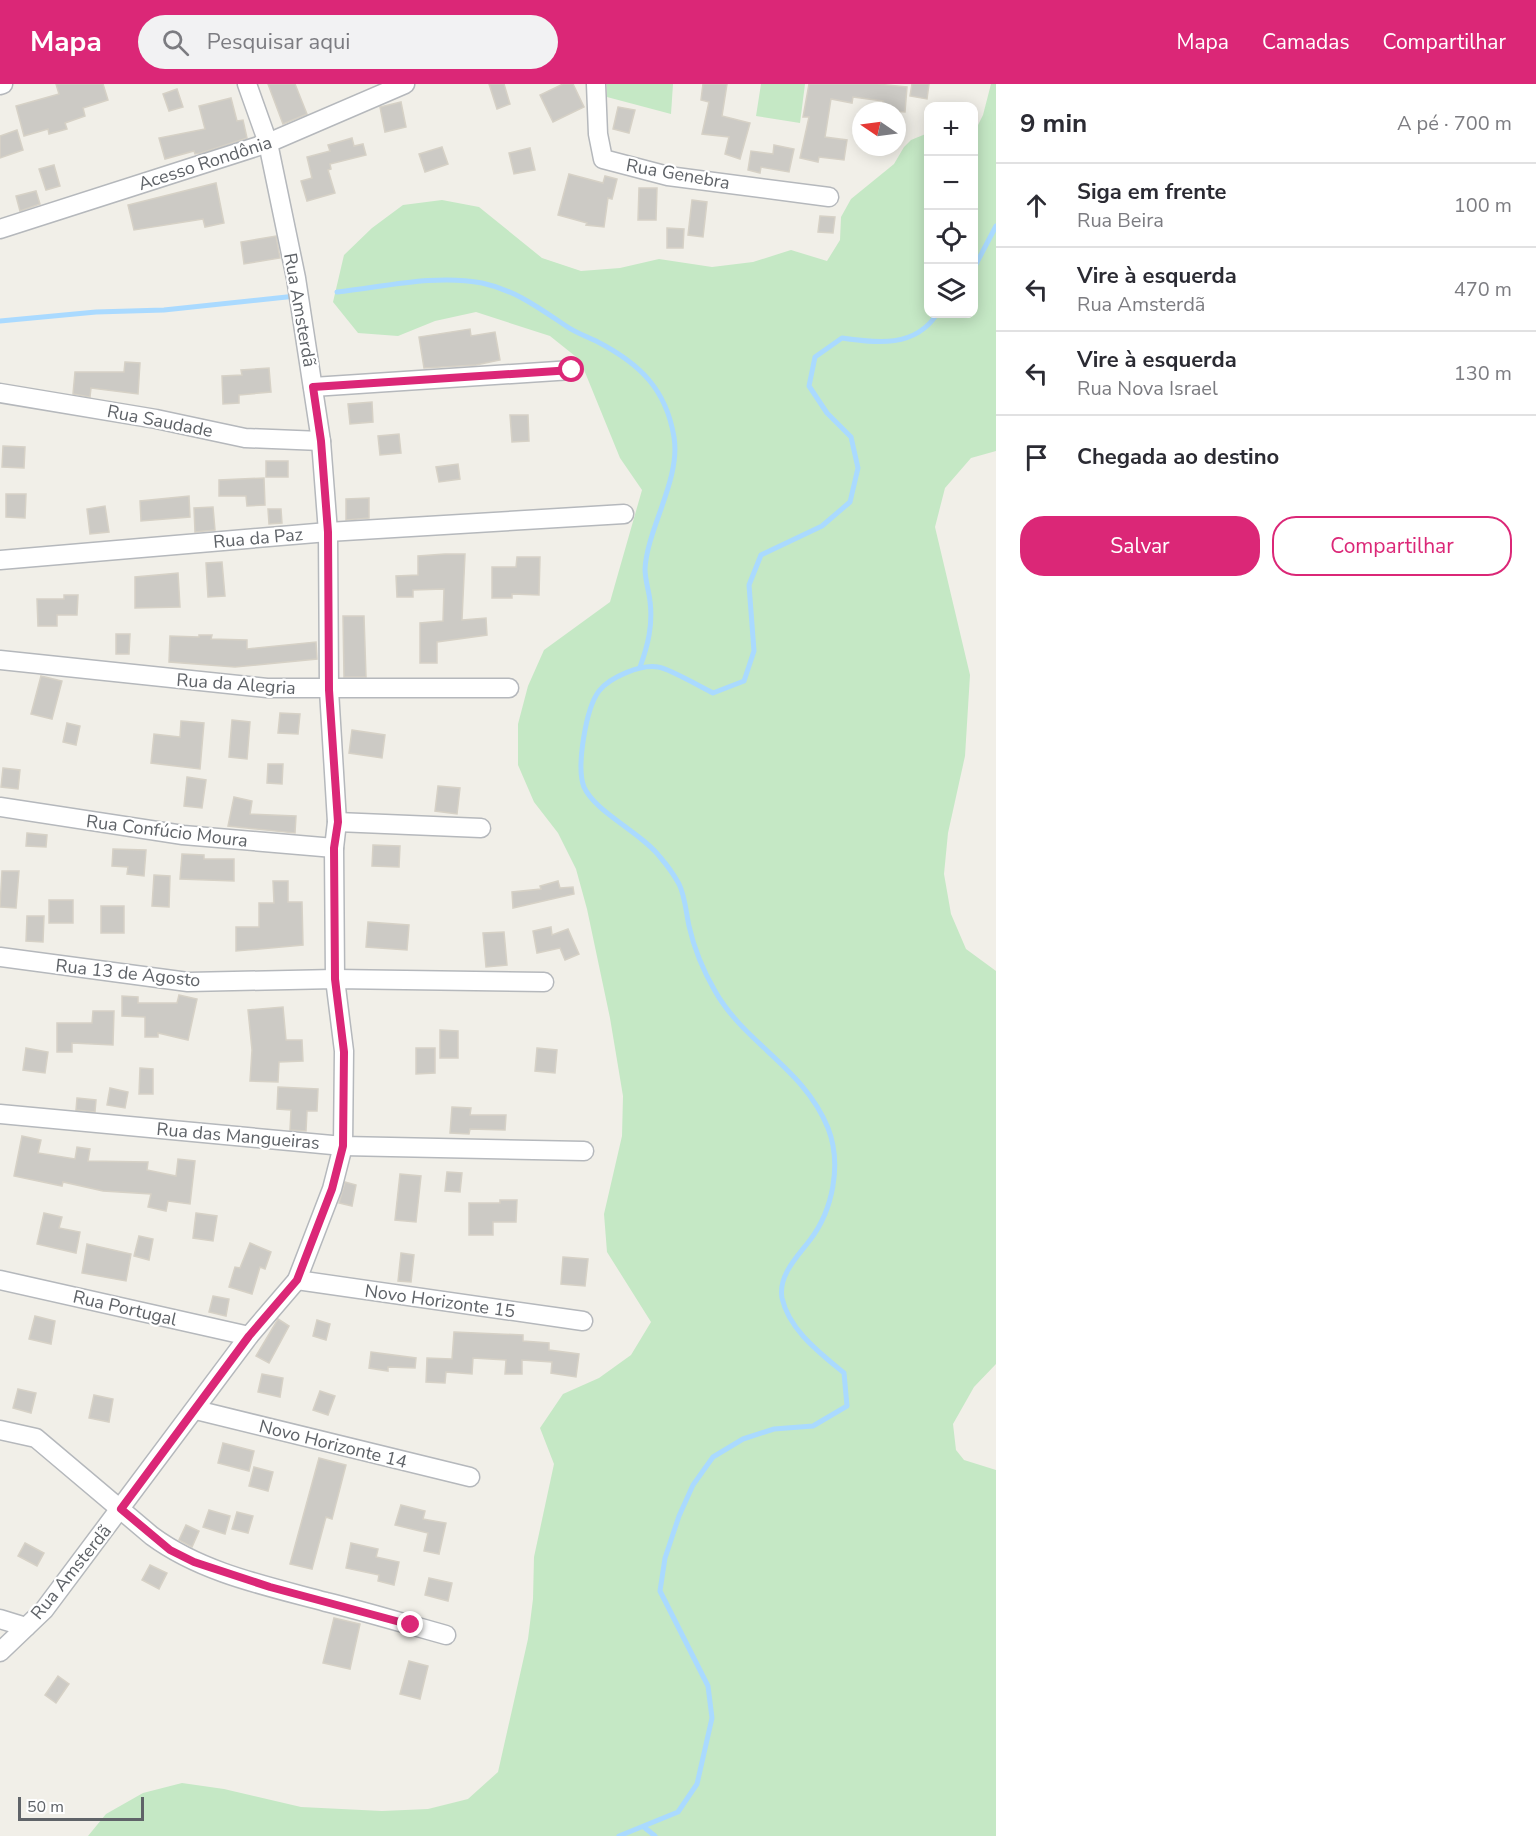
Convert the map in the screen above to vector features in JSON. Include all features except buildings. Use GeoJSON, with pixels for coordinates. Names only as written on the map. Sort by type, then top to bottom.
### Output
{"type":"FeatureCollection","features":[{"type":"Feature","properties":{"kind":"street","name":"Rua Amsterdã"},"geometry":{"type":"LineString","coordinates":[[0,1652],[44,1610],[196,1410],[249,1336],[297,1280],[332,1189],[343,1146],[344,1052],[335,979],[334,848],[338,822],[329,690],[328,532],[321,441],[296,278],[268,143],[247,84]]}},
{"type":"Feature","properties":{"kind":"street","name":"Acesso Rondônia"},"geometry":{"type":"LineString","coordinates":[[0,229],[268,143],[405,84]]}},
{"type":"Feature","properties":{"kind":"street","name":"Rua Genebra"},"geometry":{"type":"LineString","coordinates":[[596,84],[598,134],[603,159],[668,176],[829,197]]}},
{"type":"Feature","properties":{"kind":"street"},"geometry":{"type":"LineString","coordinates":[[313,387],[572,370]]}},
{"type":"Feature","properties":{"kind":"street","name":"Rua Saudade"},"geometry":{"type":"LineString","coordinates":[[0,393],[156,419],[244,438],[321,441]]}},
{"type":"Feature","properties":{"kind":"street","name":"Rua da Paz"},"geometry":{"type":"LineString","coordinates":[[0,560],[328,532],[624,513]]}},
{"type":"Feature","properties":{"kind":"street","name":"Rua da Alegria"},"geometry":{"type":"LineString","coordinates":[[0,660],[200,683],[329,690],[509,687]]}},
{"type":"Feature","properties":{"kind":"street","name":"Rua Confúcio Moura"},"geometry":{"type":"LineString","coordinates":[[0,807],[183,834],[334,848]]}},
{"type":"Feature","properties":{"kind":"street"},"geometry":{"type":"LineString","coordinates":[[338,822],[481,828]]}},
{"type":"Feature","properties":{"kind":"street","name":"Rua 13 de Agosto"},"geometry":{"type":"LineString","coordinates":[[0,957],[188,982],[335,979],[544,982]]}},
{"type":"Feature","properties":{"kind":"street","name":"Rua das Mangueiras"},"geometry":{"type":"LineString","coordinates":[[0,1114],[343,1146],[584,1151]]}},
{"type":"Feature","properties":{"kind":"street","name":"Rua Portugal"},"geometry":{"type":"LineString","coordinates":[[0,1280],[249,1336]]}},
{"type":"Feature","properties":{"kind":"street","name":"Novo Horizonte 15"},"geometry":{"type":"LineString","coordinates":[[297,1280],[583,1321]]}},
{"type":"Feature","properties":{"kind":"street","name":"Novo Horizonte 14"},"geometry":{"type":"LineString","coordinates":[[196,1410],[470,1477]]}},
{"type":"Feature","properties":{"kind":"street"},"geometry":{"type":"LineString","coordinates":[[0,1430],[36,1438],[170,1550],[194,1562],[270,1587],[446,1635]]}},
{"type":"Feature","properties":{"kind":"street"},"geometry":{"type":"LineString","coordinates":[[0,1619],[26,1627]]}},
{"type":"Feature","properties":{"kind":"green space"},"geometry":{"type":"Polygon","coordinates":[[[607,84],[673,84],[671,114],[607,97],[607,84]]]}},
{"type":"Feature","properties":{"kind":"green space"},"geometry":{"type":"Polygon","coordinates":[[[761,84],[805,84],[800,123],[756,116],[761,84]]]}},
{"type":"Feature","properties":{"kind":"green space"},"geometry":{"type":"Polygon","coordinates":[[[991,84],[996,84],[996,451],[971,458],[945,488],[935,527],[970,675],[965,756],[948,833],[944,874],[951,914],[966,949],[996,971],[996,1364],[974,1387],[953,1424],[956,1450],[964,1460],[996,1470],[996,1836],[88,1836],[106,1814],[143,1793],[182,1783],[224,1789],[301,1807],[382,1811],[428,1809],[468,1799],[498,1772],[528,1639],[533,1599],[534,1557],[554,1464],[540,1428],[563,1394],[599,1378],[631,1355],[651,1322],[607,1252],[604,1214],[622,1136],[623,1096],[610,1018],[587,909],[576,869],[558,833],[534,802],[518,765],[518,724],[528,686],[544,650],[610,602],[642,490],[620,458],[580,360],[550,336],[476,312],[435,321],[398,336],[358,333],[333,302],[344,255],[372,228],[403,205],[442,200],[479,207],[542,258],[581,271],[620,268],[659,259],[712,267],[753,262],[791,250],[827,261],[840,240],[841,217],[851,199],[894,164],[899,156],[906,156],[906,145],[911,140],[924,135],[924,318],[978,318],[978,125],[991,84]]]}},
{"type":"Feature","properties":{"kind":"waterway"},"geometry":{"type":"LineString","coordinates":[[976,264],[996,226]]}},
{"type":"Feature","properties":{"kind":"waterway"},"geometry":{"type":"LineString","coordinates":[[337,292],[410,282],[446,280],[494,286],[526,300],[570,328],[613,350],[649,380],[665,405],[674,437],[675,453],[673,470],[647,554],[645,573],[651,618],[640,667]]}},
{"type":"Feature","properties":{"kind":"waterway"},"geometry":{"type":"LineString","coordinates":[[0,321],[96,312],[164,310],[296,296]]}},
{"type":"Feature","properties":{"kind":"waterway"},"geometry":{"type":"LineString","coordinates":[[619,1836],[678,1812],[697,1784],[712,1718],[708,1686],[660,1591],[665,1558],[679,1516],[693,1485],[713,1457],[743,1439],[774,1429],[813,1426],[847,1406],[844,1373],[798,1331],[782,1298],[783,1281],[786,1274],[818,1228],[829,1201],[835,1171],[828,1128],[817,1107],[790,1072],[727,1010],[715,991],[694,943],[681,889],[663,860],[642,839],[598,805],[584,787],[581,766],[586,724],[599,691],[618,676],[635,670],[651,667],[663,668],[713,693],[744,681],[754,651],[749,585],[761,555],[822,526],[850,502],[858,468],[851,437],[827,413],[809,386],[815,357],[842,338],[882,342],[907,338],[918,333],[934,318]]}},
{"type":"Feature","properties":{"kind":"waterway"},"geometry":{"type":"LineString","coordinates":[[645,1828],[655,1836]]}},
{"type":"Feature","properties":{"kind":"route"},"geometry":{"type":"LineString","coordinates":[[411,1625],[270,1587],[194,1562],[170,1550],[121,1509],[249,1336],[297,1280],[332,1189],[343,1146],[344,1052],[335,979],[334,848],[338,822],[329,690],[328,532],[321,441],[313,387],[572,370]]}}]}
